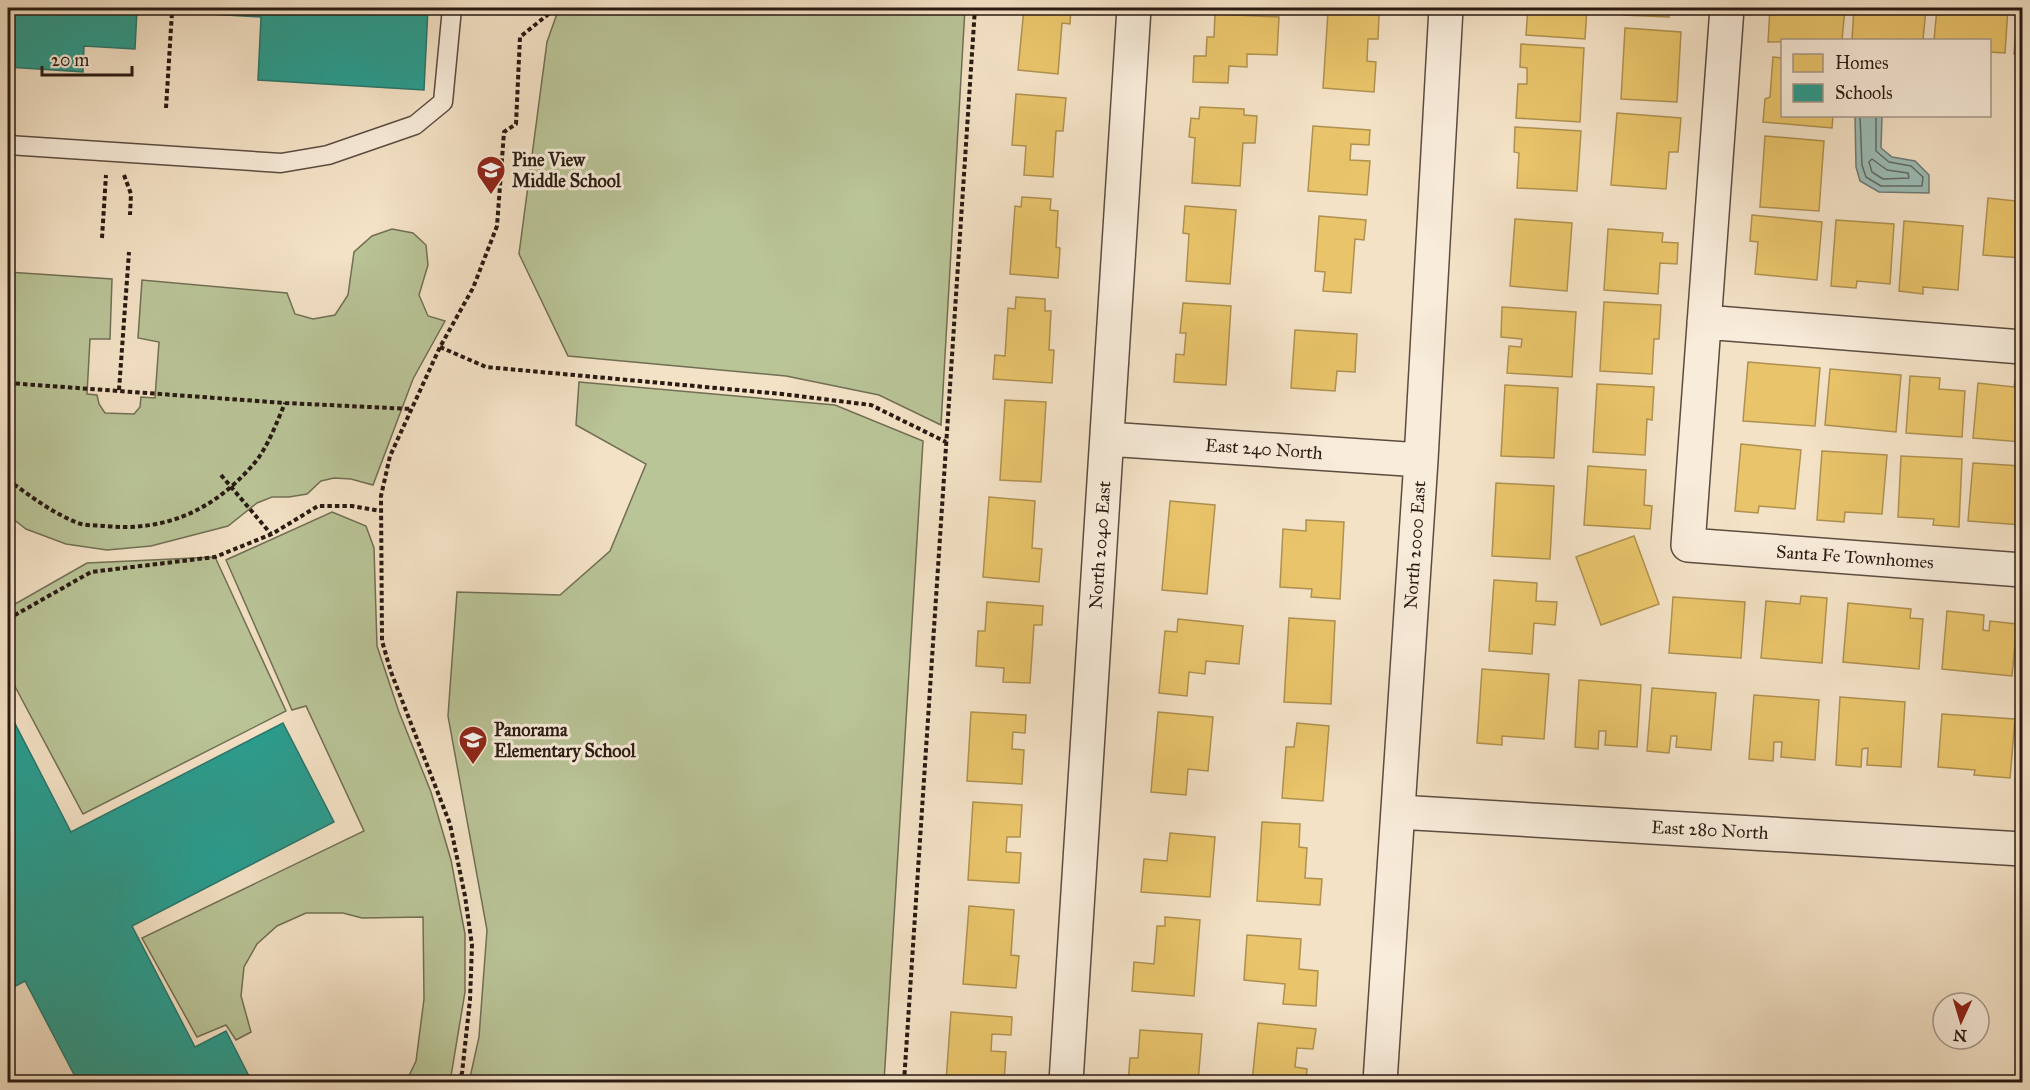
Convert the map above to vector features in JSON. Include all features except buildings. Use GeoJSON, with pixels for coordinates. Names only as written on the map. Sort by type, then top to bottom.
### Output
{"type":"FeatureCollection","features":[{"type":"Feature","properties":{"kind":"street","name":"North 2040 East"},"geometry":{"type":"LineString","coordinates":[[1066,1083],[1134,8]]}},
{"type":"Feature","properties":{"kind":"street","name":"North 2000 East"},"geometry":{"type":"LineString","coordinates":[[1380,1083],[1421,460],[1446,8]]}},
{"type":"Feature","properties":{"kind":"street"},"geometry":{"type":"LineString","coordinates":[[1727,8],[1704,322],[2022,347]]}},
{"type":"Feature","properties":{"kind":"street","name":"Santa Fe Townhomes"},"geometry":{"type":"LineString","coordinates":[[1704,322],[1688,545],[2022,570]]}},
{"type":"Feature","properties":{"kind":"street","name":"East 240 North"},"geometry":{"type":"LineString","coordinates":[[1107,439],[1421,460]]}},
{"type":"Feature","properties":{"kind":"street","name":"East 280 North"},"geometry":{"type":"LineString","coordinates":[[1398,812],[2022,849]]}},
{"type":"Feature","properties":{"kind":"lane"},"geometry":{"type":"LineString","coordinates":[[8,145],[282,163],[328,154],[415,125],[443,102],[452,8]]}},
{"type":"Feature","properties":{"kind":"path"},"geometry":{"type":"LineString","coordinates":[[459,1083],[470,1000],[471,945],[467,906],[450,824],[391,672],[382,640],[381,496],[390,456],[440,348],[473,288],[497,226],[504,132],[516,124],[520,37],[556,8]]}},
{"type":"Feature","properties":{"kind":"path"},"geometry":{"type":"LineString","coordinates":[[904,1083],[975,8]]}},
{"type":"Feature","properties":{"kind":"path"},"geometry":{"type":"LineString","coordinates":[[166,108],[172,12]]}},
{"type":"Feature","properties":{"kind":"path"},"geometry":{"type":"LineString","coordinates":[[102,238],[107,152]]}},
{"type":"Feature","properties":{"kind":"path"},"geometry":{"type":"LineString","coordinates":[[123,172],[131,194],[130,215]]}},
{"type":"Feature","properties":{"kind":"path"},"geometry":{"type":"LineString","coordinates":[[119,390],[129,252]]}},
{"type":"Feature","properties":{"kind":"path"},"geometry":{"type":"LineString","coordinates":[[440,348],[486,367],[735,389],[871,405],[946,442]]}},
{"type":"Feature","properties":{"kind":"path"},"geometry":{"type":"LineString","coordinates":[[8,383],[285,403],[412,409]]}},
{"type":"Feature","properties":{"kind":"path"},"geometry":{"type":"LineString","coordinates":[[8,480],[36,501],[79,523],[130,529],[170,522],[207,506],[253,466],[271,436],[285,403]]}},
{"type":"Feature","properties":{"kind":"path"},"geometry":{"type":"LineString","coordinates":[[221,475],[272,534]]}},
{"type":"Feature","properties":{"kind":"path"},"geometry":{"type":"LineString","coordinates":[[8,619],[91,572],[215,557],[272,534],[318,506],[352,506],[381,511]]}},
{"type":"Feature","properties":{"kind":"green space"},"geometry":{"type":"Polygon","coordinates":[[[559,8],[965,8],[941,425],[879,395],[786,376],[568,356],[519,254],[547,42],[559,8]]]}},
{"type":"Feature","properties":{"kind":"green space"},"geometry":{"type":"Polygon","coordinates":[[[392,229],[413,233],[426,245],[428,265],[419,295],[428,316],[445,321],[413,379],[373,485],[351,479],[334,478],[321,481],[307,494],[272,497],[257,503],[228,526],[151,546],[107,550],[66,544],[26,529],[8,515],[8,272],[112,279],[110,339],[90,339],[87,394],[97,395],[99,404],[105,413],[134,414],[140,407],[141,397],[155,398],[159,342],[138,338],[142,280],[287,293],[295,314],[313,319],[335,315],[348,295],[354,252],[372,236],[392,229]]]}},
{"type":"Feature","properties":{"kind":"green space"},"geometry":{"type":"Polygon","coordinates":[[[579,382],[835,405],[923,441],[884,1082],[469,1082],[479,1037],[487,930],[448,716],[457,592],[560,595],[610,551],[646,464],[576,425],[579,382]]]}},
{"type":"Feature","properties":{"kind":"green space"},"geometry":{"type":"Polygon","coordinates":[[[332,512],[366,526],[374,548],[377,646],[399,712],[431,792],[451,860],[465,934],[465,992],[450,1082],[406,1082],[416,1061],[424,999],[423,917],[362,918],[343,913],[306,913],[277,926],[257,944],[244,967],[241,996],[251,1032],[236,1040],[226,1025],[197,1037],[142,938],[364,831],[306,706],[292,710],[226,560],[332,512]]]}},
{"type":"Feature","properties":{"kind":"green space"},"geometry":{"type":"Polygon","coordinates":[[[215,557],[286,711],[83,814],[11,679],[8,681],[8,608],[87,563],[215,557]]]}},
{"type":"Feature","properties":{"kind":"water"},"geometry":{"type":"Polygon","coordinates":[[[1855,117],[1882,117],[1881,148],[1892,157],[1915,161],[1929,175],[1929,193],[1879,192],[1860,181],[1856,167],[1855,117]]]}},
{"type":"Feature","properties":{"kind":"place","name":"Pine View Middle School"},"geometry":{"type":"Point","coordinates":[491,196]}},
{"type":"Feature","properties":{"kind":"place","name":"Panorama Elementary School"},"geometry":{"type":"Point","coordinates":[473,766]}}]}
